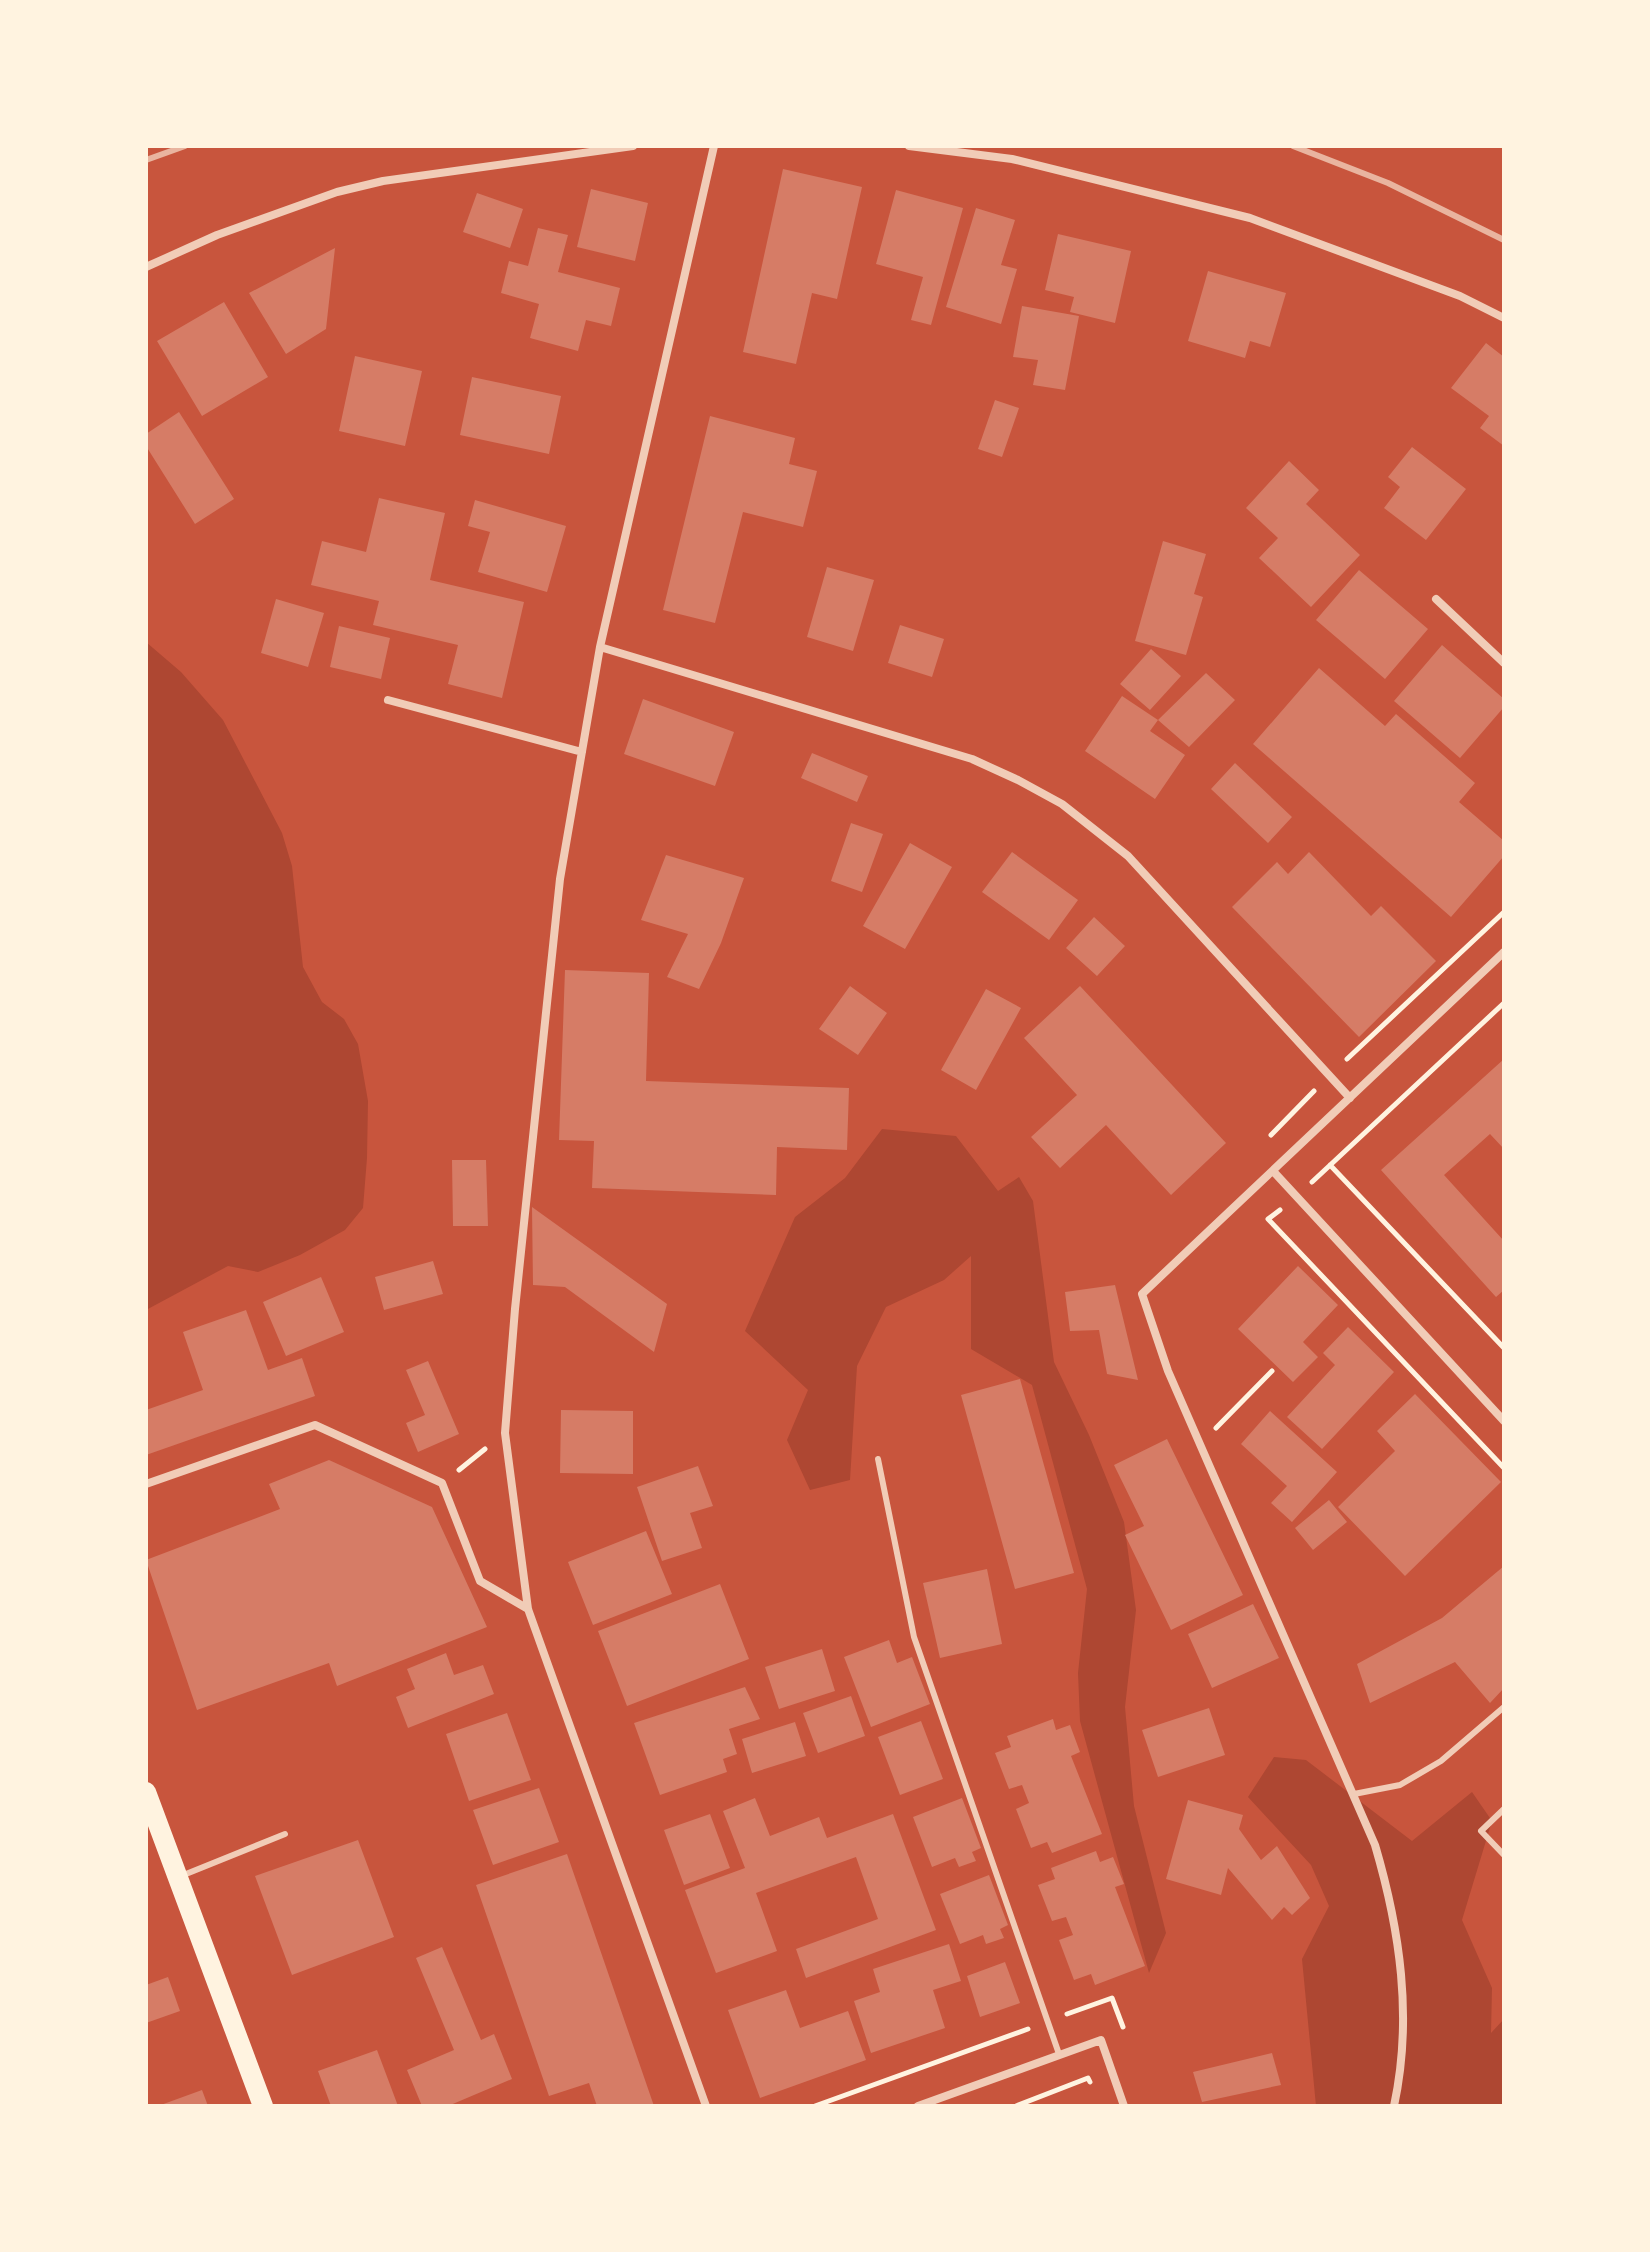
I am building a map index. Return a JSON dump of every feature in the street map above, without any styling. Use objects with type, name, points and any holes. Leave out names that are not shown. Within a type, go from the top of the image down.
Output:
[{"type":"main road","points":[[146,1792],[263,2106]]},
{"type":"street","points":[[146,267],[217,235],[360,186],[633,146]]},
{"type":"street","points":[[706,2106],[528,1609],[505,1433],[560,879],[600,647],[714,146]]},
{"type":"street","points":[[909,146],[1012,159],[1250,218],[1460,296],[1504,318]]},
{"type":"street","points":[[1436,599],[1504,663]]},
{"type":"street","points":[[600,647],[972,759],[1062,804],[1128,856],[1350,1098]]},
{"type":"street","points":[[388,700],[582,752]]},
{"type":"street","points":[[1394,2106],[1403,2013],[1400,1952],[1387,1884],[1375,1845],[1168,1371],[1142,1294],[1504,952]]},
{"type":"street","points":[[1273,1171],[1504,1421]]},
{"type":"street","points":[[146,1484],[315,1425],[442,1483],[480,1581],[528,1609]]},
{"type":"street","points":[[918,2106],[1101,2040],[1124,2106]]},
{"type":"lane","points":[[878,1459],[914,1637],[1059,2054]]},
{"type":"lane","points":[[1354,1794],[1400,1785],[1441,1761],[1504,1707]]},
{"type":"lane","points":[[1504,1809],[1481,1831],[1504,1855]]},
{"type":"lane","points":[[178,1878],[285,1834]]},
{"type":"path","points":[[1273,1171],[1254,1152],[1330,1075],[1504,912]]},
{"type":"path","points":[[1504,1003],[1297,1196],[1268,1219],[1504,1468]]},
{"type":"path","points":[[1330,1165],[1504,1348]]},
{"type":"path","points":[[1201,1444],[1272,1371]]},
{"type":"path","points":[[442,1483],[505,1433]]},
{"type":"path","points":[[815,2106],[1048,2021]]},
{"type":"path","points":[[1016,2106],[1088,2078]]},
{"type":"shaded area","points":[[146,642],[181,672],[223,720],[282,833],[292,866],[303,967],[322,1002],[344,1019],[358,1044],[368,1101],[363,1208],[345,1230],[300,1255],[258,1272],[228,1266],[146,1310]]},
{"type":"shaded area","points":[[882,1129],[956,1136],[998,1191],[1019,1177],[1033,1201],[1054,1362],[1089,1435],[1124,1522],[1136,1610],[1125,1707],[1134,1806],[1166,1933],[1149,1973],[1080,1721],[1078,1673],[1087,1589],[1032,1385],[971,1349],[971,1256],[944,1280],[886,1307],[857,1366],[850,1480],[810,1490],[787,1440],[808,1390],[745,1331],[795,1217],[845,1178]]},
{"type":"shaded area","points":[[1274,1757],[1306,1760],[1412,1841],[1472,1792],[1492,1821],[1462,1920],[1492,1988],[1491,2033],[1504,2019],[1504,2106],[1316,2106],[1302,1959],[1329,1906],[1311,1865],[1248,1797]]},
{"type":"building","points":[[783,169],[862,187],[837,299],[812,293],[796,364],[743,352]]},
{"type":"building","points":[[591,189],[648,203],[635,261],[577,247]]},
{"type":"building","points":[[896,190],[963,208],[931,325],[911,320],[923,277],[876,264]]},
{"type":"building","points":[[477,193],[523,209],[510,248],[463,232]]},
{"type":"building","points":[[976,208],[1015,220],[1001,265],[1017,269],[1001,324],[946,307]]},
{"type":"building","points":[[538,228],[568,235],[558,272],[620,288],[611,326],[586,320],[578,351],[530,338],[539,304],[501,293],[509,261],[528,266]]},
{"type":"building","points":[[1058,234],[1131,251],[1115,323],[1070,312],[1074,297],[1045,290]]},
{"type":"building","points":[[335,248],[326,329],[286,354],[249,293]]},
{"type":"building","points":[[1208,271],[1286,293],[1270,347],[1250,341],[1245,358],[1188,341]]},
{"type":"building","points":[[224,302],[268,377],[202,416],[157,341]]},
{"type":"building","points":[[1022,306],[1079,316],[1065,390],[1033,385],[1038,360],[1013,357]]},
{"type":"building","points":[[1486,343],[1504,357],[1504,446],[1480,428],[1489,416],[1451,388]]},
{"type":"building","points":[[355,356],[422,371],[405,446],[339,431]]},
{"type":"building","points":[[472,377],[561,396],[549,454],[460,435]]},
{"type":"building","points":[[995,400],[1019,408],[1002,457],[978,449]]},
{"type":"building","points":[[179,412],[234,499],[195,524],[146,446],[146,434]]},
{"type":"building","points":[[710,416],[795,438],[789,464],[817,471],[803,527],[743,512],[715,623],[663,610]]},
{"type":"building","points":[[1412,447],[1466,489],[1426,540],[1384,508],[1400,487],[1388,477]]},
{"type":"building","points":[[1289,461],[1319,490],[1306,504],[1360,555],[1311,607],[1259,558],[1278,538],[1246,508]]},
{"type":"building","points":[[379,498],[445,513],[430,580],[524,602],[502,698],[448,684],[458,645],[373,625],[379,601],[311,585],[322,541],[366,552]]},
{"type":"building","points":[[475,500],[566,526],[547,592],[478,572],[490,532],[468,526]]},
{"type":"building","points":[[1163,541],[1206,554],[1194,594],[1203,597],[1186,655],[1135,641]]},
{"type":"building","points":[[827,567],[874,580],[853,651],[807,637]]},
{"type":"building","points":[[1359,570],[1428,629],[1385,679],[1316,620]]},
{"type":"building","points":[[276,599],[324,613],[308,667],[261,653]]},
{"type":"building","points":[[900,625],[944,639],[932,677],[888,663]]},
{"type":"building","points":[[339,626],[390,638],[381,679],[330,667]]},
{"type":"building","points":[[1442,645],[1504,699],[1504,707],[1460,758],[1394,701]]},
{"type":"building","points":[[1151,649],[1181,676],[1150,710],[1120,684]]},
{"type":"building","points":[[1319,668],[1385,726],[1396,714],[1475,783],[1459,802],[1504,841],[1504,856],[1451,917],[1253,744]]},
{"type":"building","points":[[1206,673],[1235,700],[1189,747],[1158,720]]},
{"type":"building","points":[[1122,696],[1158,720],[1150,731],[1185,755],[1155,799],[1085,751]]},
{"type":"building","points":[[643,699],[734,732],[715,786],[624,754]]},
{"type":"building","points":[[812,753],[868,776],[857,802],[801,778]]},
{"type":"building","points":[[1235,763],[1292,817],[1268,843],[1211,789]]},
{"type":"building","points":[[851,823],[883,834],[862,892],[831,881]]},
{"type":"building","points":[[910,843],[952,867],[905,949],[863,926]]},
{"type":"building","points":[[1012,852],[1078,900],[1049,940],[982,892]]},
{"type":"building","points":[[1309,852],[1371,916],[1381,906],[1436,961],[1359,1037],[1232,907],[1277,862],[1288,874]]},
{"type":"building","points":[[666,855],[744,878],[721,943],[699,989],[667,977],[688,934],[641,920]]},
{"type":"building","points":[[1094,917],[1125,946],[1097,976],[1066,948]]},
{"type":"building","points":[[565,970],[649,973],[646,1081],[849,1088],[847,1150],[777,1147],[776,1195],[592,1188],[594,1141],[559,1140]]},
{"type":"building","points":[[850,986],[887,1013],[858,1055],[819,1029]]},
{"type":"building","points":[[1080,986],[1226,1143],[1171,1195],[1106,1125],[1060,1168],[1031,1137],[1077,1095],[1024,1038]]},
{"type":"building","points":[[986,989],[1021,1008],[976,1090],[941,1070]]},
{"type":"building","points":[[1504,1059],[1504,1149],[1490,1134],[1444,1175],[1504,1241],[1504,1290],[1496,1297],[1381,1170]]},
{"type":"building","points":[[452,1160],[486,1160],[488,1226],[453,1226]]},
{"type":"building","points":[[532,1207],[667,1304],[654,1352],[565,1287],[533,1285]]},
{"type":"building","points":[[433,1261],[443,1294],[384,1310],[375,1277]]},
{"type":"building","points":[[1298,1266],[1338,1305],[1303,1342],[1318,1357],[1293,1382],[1238,1329]]},
{"type":"building","points":[[321,1277],[344,1332],[286,1356],[263,1302]]},
{"type":"building","points":[[1115,1285],[1138,1380],[1107,1374],[1099,1330],[1070,1331],[1065,1292]]},
{"type":"building","points":[[246,1310],[268,1370],[302,1358],[315,1396],[146,1455],[146,1410],[203,1390],[183,1332]]},
{"type":"building","points":[[1348,1327],[1394,1372],[1322,1449],[1287,1417],[1335,1365],[1323,1353]]},
{"type":"building","points":[[428,1361],[459,1434],[418,1452],[406,1423],[425,1415],[406,1370]]},
{"type":"building","points":[[1020,1379],[1074,1573],[1015,1589],[961,1395]]},
{"type":"building","points":[[1415,1394],[1501,1482],[1405,1576],[1338,1507],[1395,1451],[1377,1431]]},
{"type":"building","points":[[561,1410],[633,1411],[633,1474],[560,1473]]},
{"type":"building","points":[[1270,1411],[1337,1472],[1292,1522],[1271,1503],[1287,1486],[1241,1444]]},
{"type":"building","points":[[1167,1439],[1243,1595],[1171,1630],[1125,1535],[1144,1526],[1114,1465]]},
{"type":"building","points":[[329,1460],[432,1507],[487,1627],[337,1686],[329,1663],[197,1710],[146,1560],[280,1509],[269,1484]]},
{"type":"building","points":[[698,1466],[713,1506],[690,1513],[702,1548],[662,1561],[637,1487]]},
{"type":"building","points":[[1329,1500],[1347,1522],[1313,1550],[1295,1528]]},
{"type":"building","points":[[646,1531],[672,1594],[593,1625],[568,1562]]},
{"type":"building","points":[[1504,1566],[1504,1688],[1490,1703],[1455,1662],[1370,1703],[1357,1664],[1442,1618]]},
{"type":"building","points":[[987,1569],[1002,1644],[940,1658],[923,1583]]},
{"type":"building","points":[[720,1584],[749,1659],[627,1706],[598,1631]]},
{"type":"building","points":[[1253,1604],[1279,1658],[1212,1688],[1188,1634]]},
{"type":"building","points":[[889,1640],[897,1663],[912,1657],[930,1704],[871,1727],[844,1657]]},
{"type":"building","points":[[822,1649],[835,1691],[779,1709],[765,1667]]},
{"type":"building","points":[[446,1653],[454,1675],[483,1665],[494,1694],[408,1728],[396,1697],[415,1689],[407,1669]]},
{"type":"building","points":[[745,1687],[760,1719],[729,1729],[737,1754],[723,1759],[727,1772],[660,1795],[634,1723]]},
{"type":"building","points":[[851,1696],[865,1736],[818,1753],[803,1713]]},
{"type":"building","points":[[1209,1708],[1225,1755],[1158,1777],[1142,1730]]},
{"type":"building","points":[[507,1713],[531,1780],[469,1801],[446,1734]]},
{"type":"building","points":[[1053,1719],[1056,1730],[1070,1725],[1080,1752],[1071,1756],[1102,1834],[1052,1853],[1047,1842],[1031,1848],[1016,1809],[1029,1803],[1022,1785],[1009,1789],[995,1753],[1011,1747],[1007,1736]]},
{"type":"building","points":[[921,1721],[943,1779],[900,1795],[878,1737]]},
{"type":"building","points":[[795,1722],[806,1756],[752,1773],[742,1739]]},
{"type":"building","points":[[539,1788],[559,1842],[493,1865],[473,1810]]},
{"type":"building","points":[[755,1798],[770,1836],[819,1817],[827,1838],[893,1814],[936,1930],[806,1978],[796,1949],[878,1919],[856,1857],[756,1893],[777,1951],[716,1973],[685,1890],[745,1868],[723,1811]]},
{"type":"building","points":[[962,1798],[981,1848],[972,1852],[976,1861],[959,1867],[955,1858],[932,1867],[913,1817]]},
{"type":"building","points":[[1188,1800],[1243,1815],[1239,1829],[1261,1860],[1277,1846],[1310,1898],[1292,1915],[1284,1907],[1272,1920],[1228,1868],[1221,1895],[1166,1879]]},
{"type":"building","points":[[710,1814],[730,1868],[684,1885],[664,1830]]},
{"type":"building","points":[[358,1840],[394,1937],[292,1975],[255,1876]]},
{"type":"building","points":[[1096,1851],[1100,1862],[1113,1857],[1124,1884],[1115,1887],[1145,1966],[1095,1985],[1091,1974],[1074,1980],[1059,1940],[1073,1935],[1066,1917],[1052,1921],[1038,1885],[1055,1879],[1051,1868]]},
{"type":"building","points":[[567,1854],[654,2106],[597,2106],[589,2083],[549,2096],[476,1885]]},
{"type":"building","points":[[989,1875],[1008,1925],[1000,1929],[1004,1938],[986,1944],[983,1935],[960,1944],[940,1894]]},
{"type":"building","points":[[949,1944],[961,1981],[933,1990],[945,2028],[871,2053],[854,2001],[880,1992],[873,1969]]},
{"type":"building","points":[[442,1947],[481,2040],[494,2034],[512,2079],[448,2106],[422,2106],[407,2070],[454,2050],[416,1958]]},
{"type":"building","points":[[1005,1962],[1020,2003],[980,2017],[967,1976]]},
{"type":"building","points":[[168,1977],[180,2011],[146,2023],[146,1985]]},
{"type":"building","points":[[786,1990],[800,2028],[848,2011],[866,2060],[760,2098],[728,2010]]},
{"type":"building","points":[[377,2050],[398,2106],[331,2106],[318,2071]]},
{"type":"building","points":[[1272,2053],[1281,2085],[1202,2102],[1193,2072]]},
{"type":"building","points":[[202,2090],[208,2106],[158,2106]]},
{"type":"railway","points":[[146,160],[185,146]]},
{"type":"railway","points":[[1293,146],[1388,183],[1504,240]]}]
